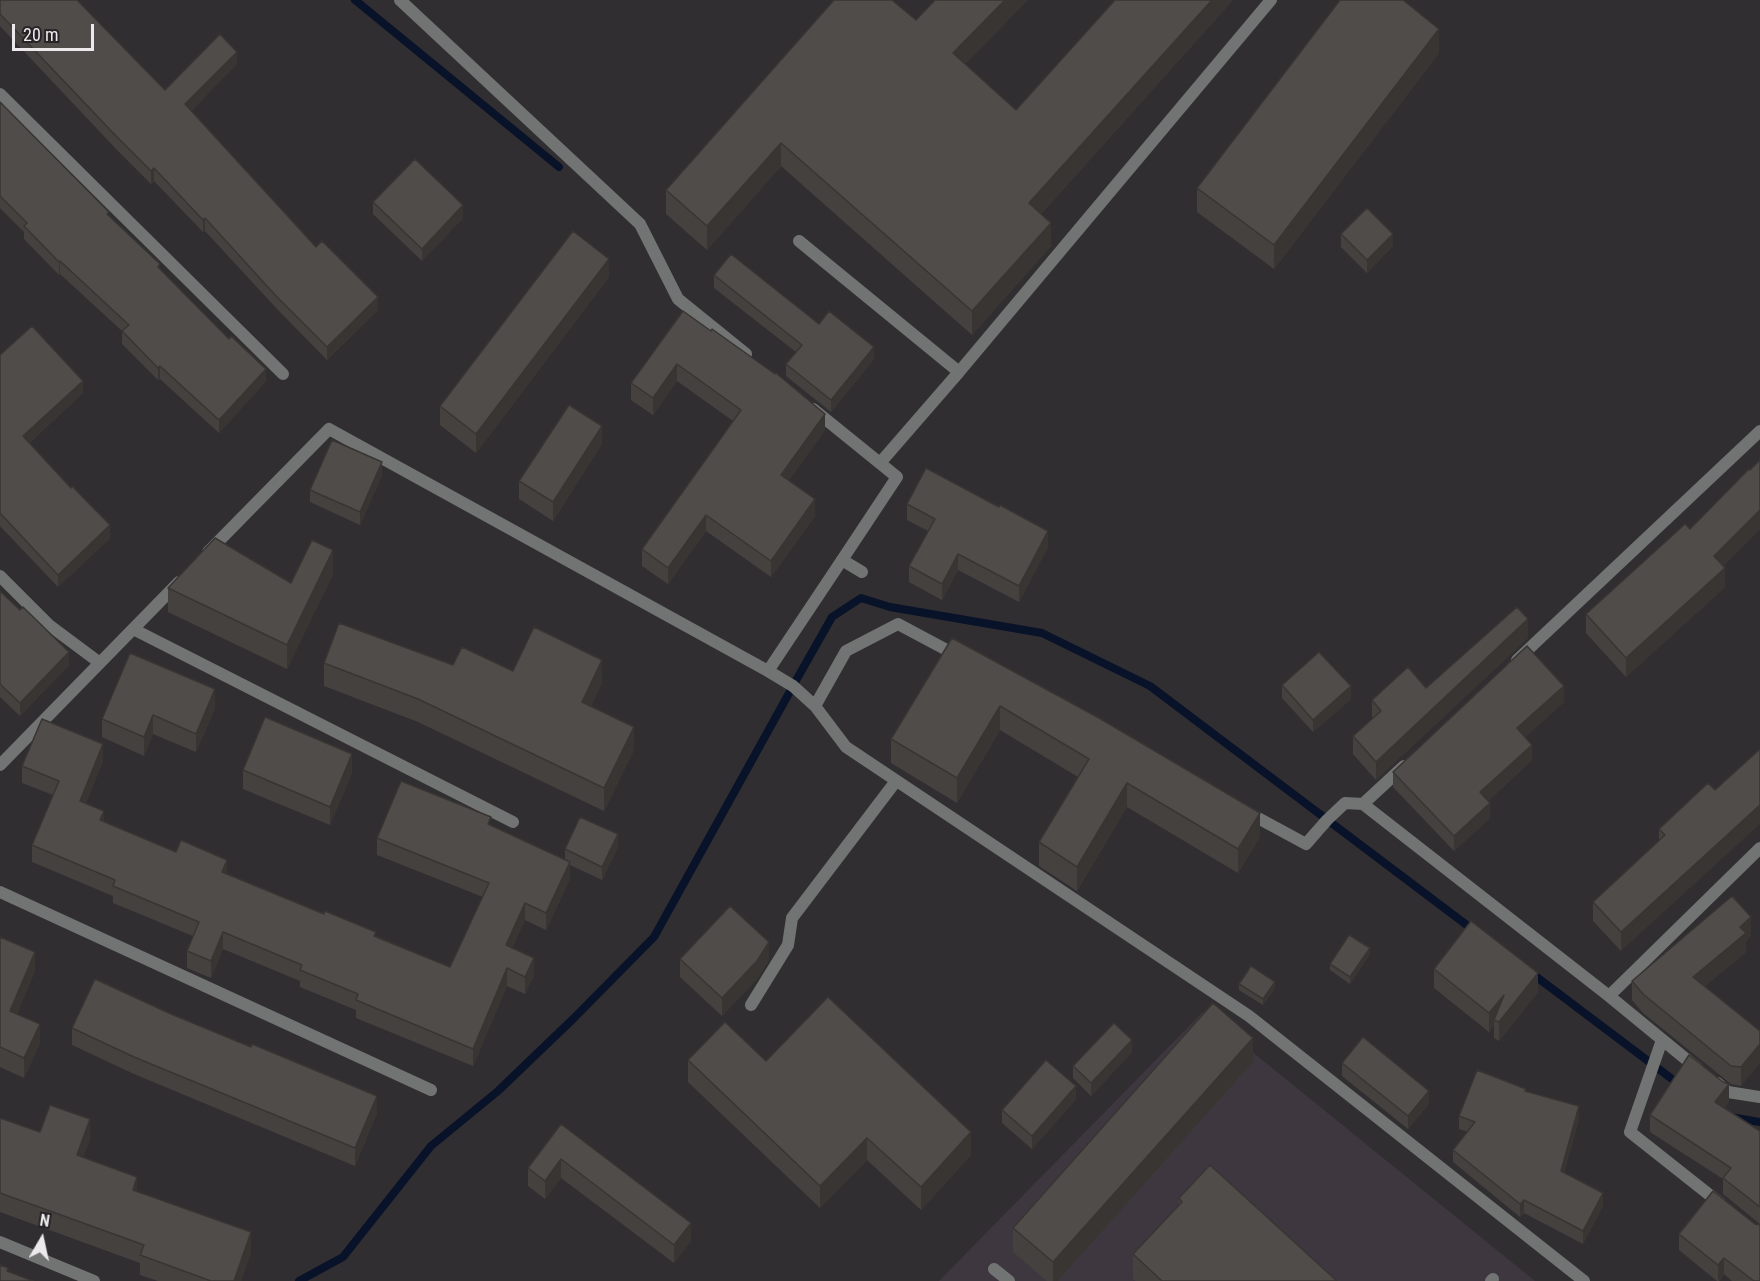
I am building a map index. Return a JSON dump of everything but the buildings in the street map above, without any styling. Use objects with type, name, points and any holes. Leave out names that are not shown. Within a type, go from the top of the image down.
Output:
[{"type":"street","points":[[400,0],[640,224],[678,299],[751,359]]},
{"type":"street","points":[[880,463],[1271,0]]},
{"type":"street","points":[[0,94],[283,374]]},
{"type":"street","points":[[799,241],[959,372]]},
{"type":"street","points":[[768,671],[897,477],[806,403]]},
{"type":"street","points":[[0,765],[329,429],[793,686],[815,706],[846,747],[1249,1016],[1584,1281]]},
{"type":"street","points":[[1510,667],[1760,431]]},
{"type":"street","points":[[842,560],[862,572]]},
{"type":"street","points":[[0,576],[50,625],[100,663]]},
{"type":"street","points":[[815,706],[846,651],[898,624],[971,663]]},
{"type":"street","points":[[133,629],[513,822]]},
{"type":"street","points":[[1363,804],[1415,756]]},
{"type":"street","points":[[751,1005],[788,945],[792,918],[896,781]]},
{"type":"street","points":[[1233,804],[1306,844],[1345,803],[1363,804],[1728,1092],[1760,1097]]},
{"type":"street","points":[[1609,996],[1760,848]]},
{"type":"street","points":[[0,892],[431,1090]]},
{"type":"street","points":[[1662,1040],[1630,1132],[1732,1212]]},
{"type":"street","points":[[0,1242],[94,1281]]},
{"type":"street","points":[[994,1269],[1009,1281]]},
{"type":"shaded area","points":[[1203,1012],[1535,1281],[939,1281]]},
{"type":"waterway","points":[[355,0],[559,167]]},
{"type":"waterway","points":[[299,1281],[343,1257],[431,1146],[498,1091],[654,937],[832,617],[861,598],[890,607],[1042,633],[1150,686],[1476,932]]},
{"type":"waterway","points":[[1530,972],[1680,1085]]},
{"type":"waterway","points":[[1731,1117],[1760,1122]]}]
